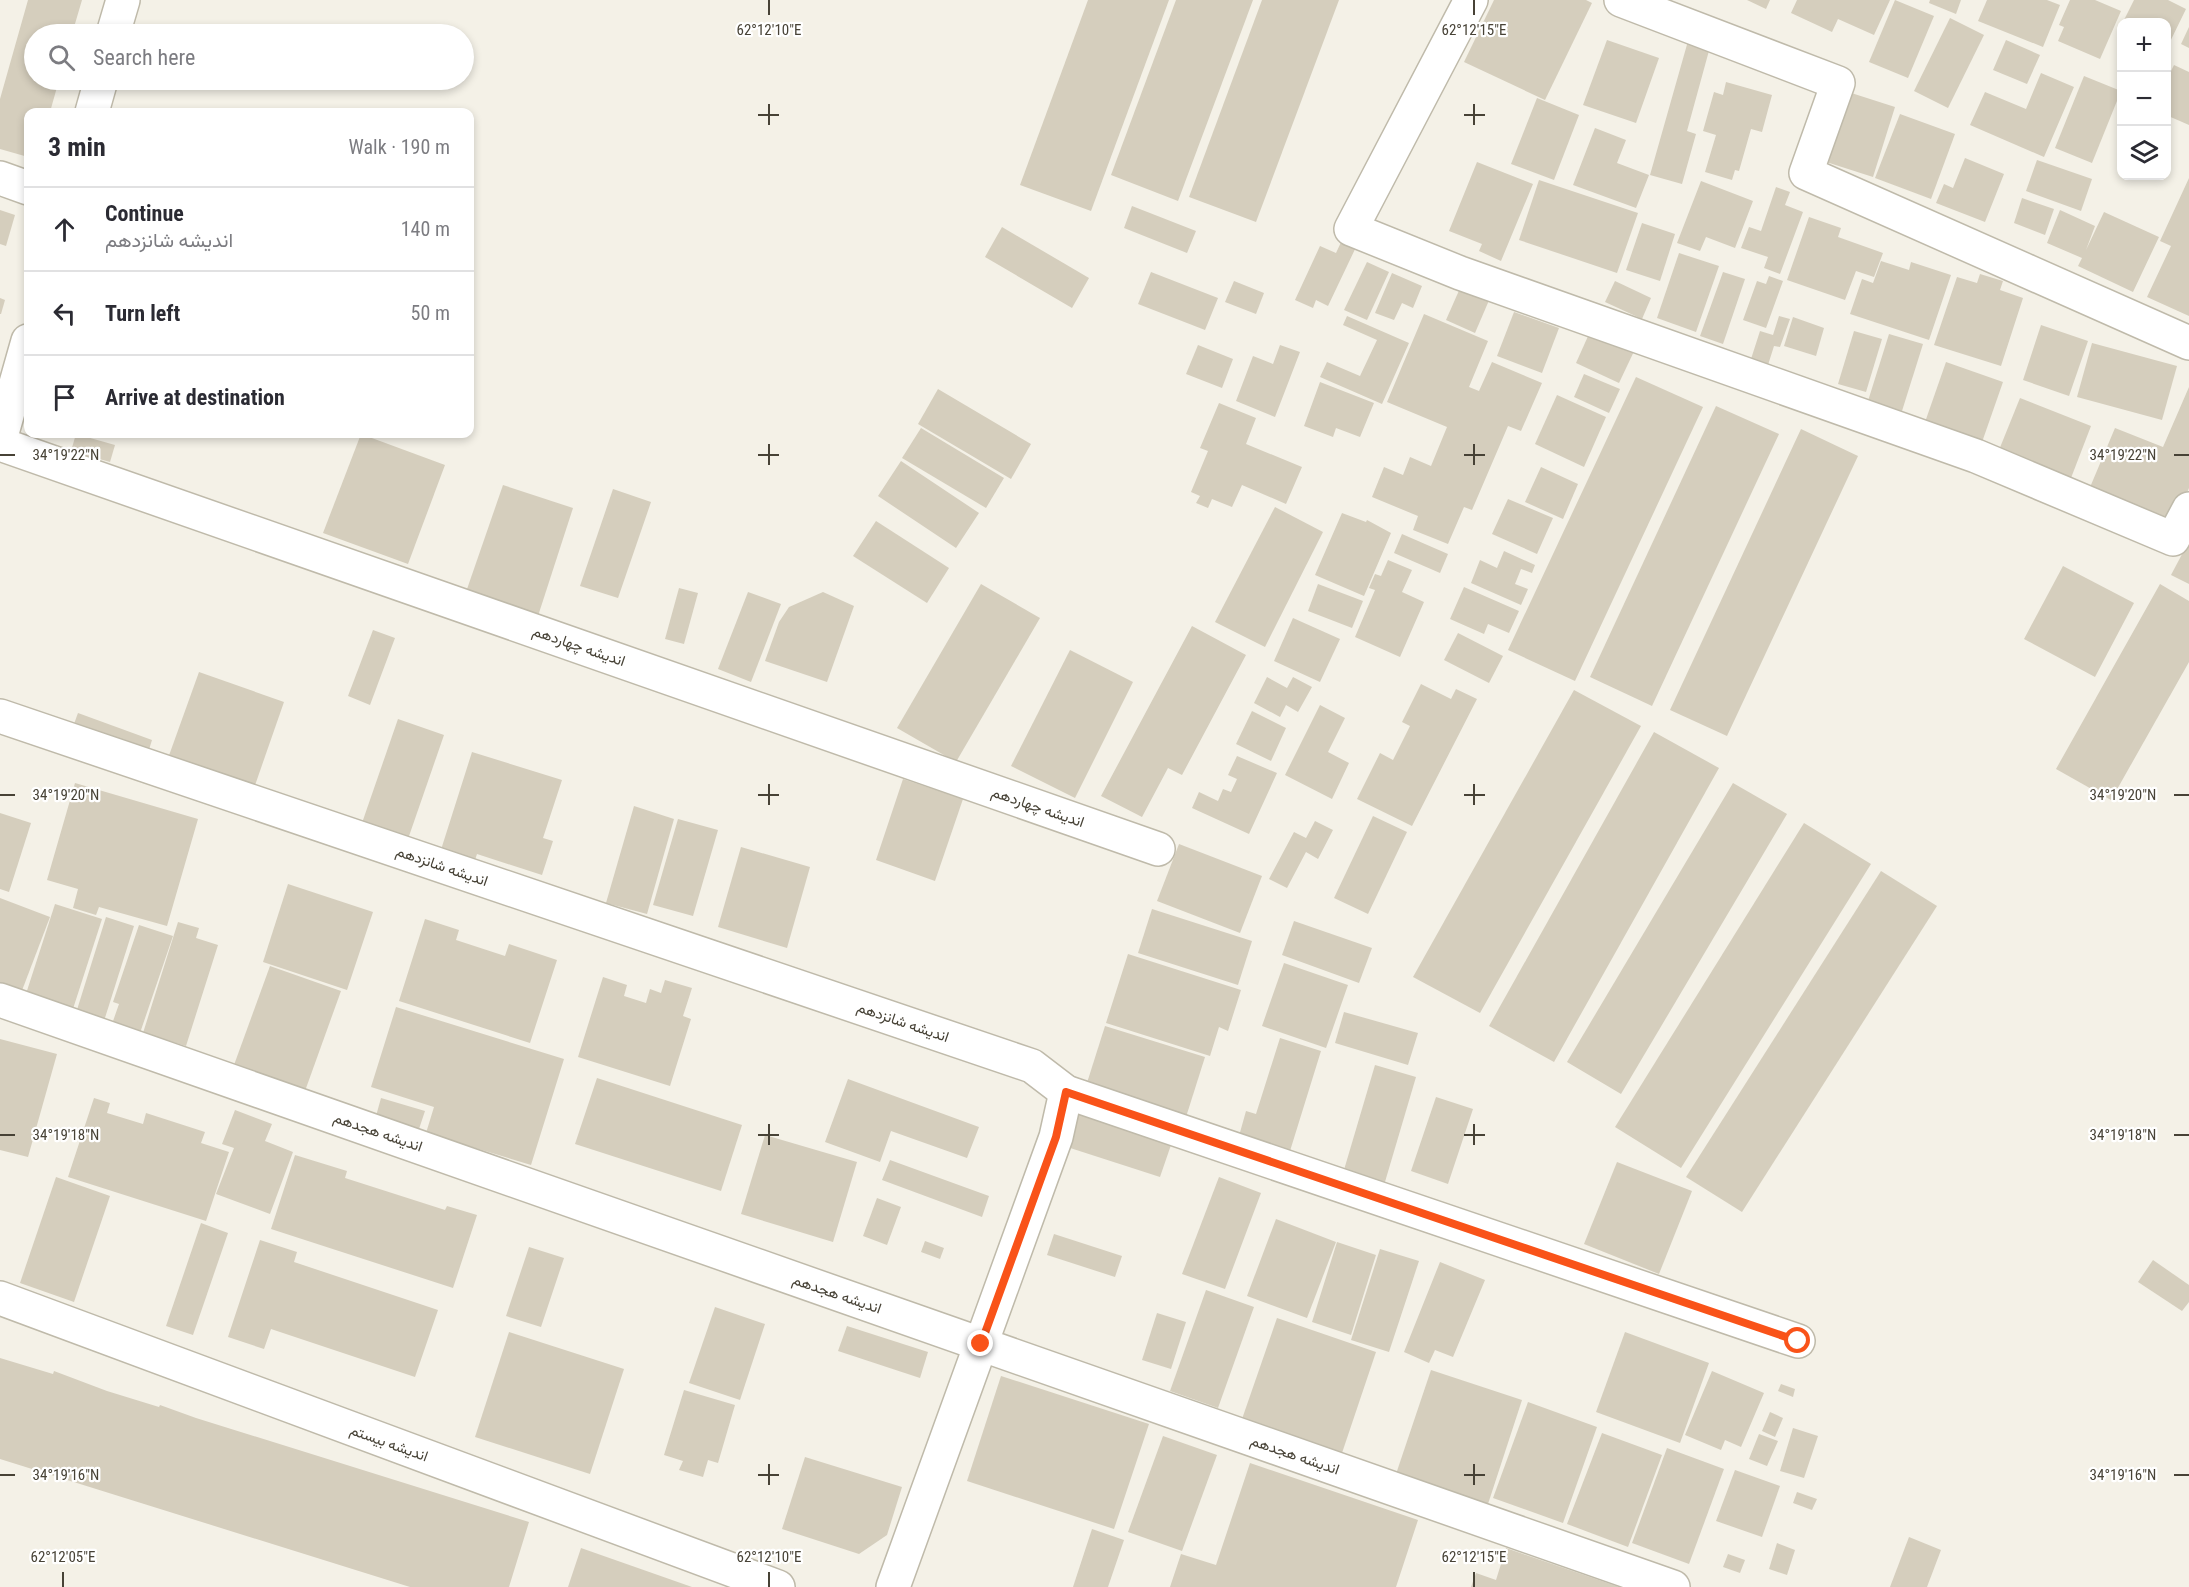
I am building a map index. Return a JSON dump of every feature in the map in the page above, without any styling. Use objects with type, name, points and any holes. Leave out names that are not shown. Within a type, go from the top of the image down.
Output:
[{"type":"street","points":[[116,24],[123,0]]},
{"type":"street","points":[[1471,0],[1351,229],[1460,273],[1976,456],[2172,539],[2189,509]]},
{"type":"street","points":[[1621,0],[1838,83],[1806,173],[2189,344]]},
{"type":"street","points":[[93,108],[98,90]]},
{"type":"street","points":[[0,178],[24,187]]},
{"type":"street","points":[[2,430],[24,355]]},
{"type":"street","name":"اندیشه چهاردهم","points":[[2,430],[24,438]]},
{"type":"street","name":"اندیشه چهاردهم","points":[[24,438],[1158,849]]},
{"type":"street","name":"اندیشه شانزدهم","points":[[0,716],[1032,1066],[1066,1092],[1798,1341]]},
{"type":"street","name":"اندیشه هجدهم","points":[[0,1000],[1673,1587]]},
{"type":"street","points":[[893,1587],[1056,1137],[1066,1092]]},
{"type":"street","name":"اندیشه بیستم","points":[[0,1298],[778,1587]]},
{"type":"building","points":[[28,0],[82,0],[75,24],[24,24],[24,90],[56,90],[51,108],[24,108],[24,156],[0,149],[0,99]]},
{"type":"building","points":[[1088,0],[1169,0],[1091,211],[1020,185]]},
{"type":"building","points":[[1176,0],[1253,0],[1178,201],[1111,175]]},
{"type":"building","points":[[1262,0],[1339,0],[1256,222],[1189,197]]},
{"type":"building","points":[[1494,0],[1586,0],[1592,3],[1545,100],[1464,62]]},
{"type":"building","points":[[1747,0],[1770,0],[1766,9]]},
{"type":"building","points":[[1797,0],[1890,0],[1874,35],[1838,19],[1832,32],[1791,13]]},
{"type":"building","points":[[1895,0],[1934,16],[1908,78],[1869,62]]},
{"type":"building","points":[[1930,0],[1961,0],[1956,14],[1929,3]]},
{"type":"building","points":[[1987,0],[2047,0],[2060,5],[2043,47],[1978,21]]},
{"type":"building","points":[[2070,0],[2095,0],[2121,11],[2100,59],[2058,41],[2064,27],[2059,25]]},
{"type":"building","points":[[2134,0],[2168,0],[2186,9],[2171,40],[2171,18],[2125,18]]},
{"type":"building","points":[[1950,18],[1984,35],[1948,108],[1914,91]]},
{"type":"building","points":[[2189,27],[2189,48],[2181,44]]},
{"type":"building","points":[[1607,40],[1659,58],[1636,123],[1583,105]]},
{"type":"building","points":[[2006,40],[2040,55],[2027,84],[1993,70]]},
{"type":"building","points":[[1688,41],[1710,47],[1687,131],[1696,134],[1682,184],[1650,175]]},
{"type":"building","points":[[2174,65],[2189,72],[2189,125],[2171,117],[2171,71]]},
{"type":"building","points":[[2041,73],[2074,87],[2044,157],[1970,125],[1985,92],[2026,109]]},
{"type":"building","points":[[2084,76],[2117,89],[2117,101],[2092,163],[2055,148]]},
{"type":"building","points":[[1726,82],[1772,95],[1762,132],[1751,129],[1739,171],[1735,170],[1732,180],[1705,172],[1716,135],[1703,131],[1714,92],[1723,95]]},
{"type":"building","points":[[1842,90],[1895,107],[1873,177],[1820,160]]},
{"type":"building","points":[[1537,98],[1579,115],[1554,180],[1511,164]]},
{"type":"building","points":[[1900,114],[1955,134],[1931,199],[1875,178]]},
{"type":"building","points":[[1595,128],[1626,140],[1617,163],[1649,175],[1636,208],[1573,185]]},
{"type":"building","points":[[1965,158],[2004,174],[1985,222],[1936,203],[1944,184],[1953,188]]},
{"type":"building","points":[[2037,160],[2092,179],[2081,211],[2026,191]]},
{"type":"building","points":[[1477,162],[1533,184],[1501,261],[1479,251],[1482,244],[1449,231]]},
{"type":"building","points":[[2189,178],[2189,316],[2147,297],[2171,246],[2160,241]]},
{"type":"building","points":[[1539,180],[1638,213],[1617,273],[1519,240]]},
{"type":"building","points":[[1701,181],[1753,201],[1735,248],[1706,237],[1700,251],[1677,243]]},
{"type":"building","points":[[1776,187],[1790,192],[1785,205],[1803,212],[1780,274],[1764,268],[1768,257],[1741,248],[1749,227],[1761,231]]},
{"type":"building","points":[[2022,198],[2054,209],[2045,235],[2014,223]]},
{"type":"building","points":[[1132,206],[1196,231],[1187,253],[1124,228]]},
{"type":"building","points":[[0,210],[15,215],[6,246],[0,244]]},
{"type":"building","points":[[2060,210],[2095,226],[2086,250],[2104,212],[2159,237],[2133,292],[2078,266],[2082,258],[2047,243]]},
{"type":"building","points":[[1809,217],[1841,228],[1838,237],[1883,253],[1874,277],[1856,271],[1845,300],[1787,280]]},
{"type":"building","points":[[1642,223],[1675,234],[1660,281],[1626,270]]},
{"type":"building","points":[[1002,227],[1089,278],[1072,308],[985,257]]},
{"type":"building","points":[[1343,238],[1357,245],[1328,306],[1316,300],[1313,308],[1295,300],[1320,246],[1336,253]]},
{"type":"building","points":[[1679,253],[1719,266],[1696,332],[1657,318]]},
{"type":"building","points":[[1881,261],[1909,270],[1911,262],[1951,275],[1929,340],[1850,314],[1862,279],[1873,283]]},
{"type":"building","points":[[1367,262],[1389,272],[1367,320],[1344,310]]},
{"type":"building","points":[[1151,272],[1218,298],[1205,330],[1138,304]]},
{"type":"building","points":[[1723,272],[1745,279],[1723,344],[1700,336]]},
{"type":"building","points":[[1392,273],[1422,286],[1413,308],[1402,303],[1394,320],[1375,313]]},
{"type":"building","points":[[1980,274],[2003,281],[2000,290],[2023,298],[2001,366],[1934,345],[1957,277],[1977,283]]},
{"type":"building","points":[[1769,276],[1783,281],[1766,328],[1743,320],[1757,281],[1766,284]]},
{"type":"building","points":[[1234,281],[1264,293],[1256,314],[1225,302]]},
{"type":"building","points":[[1615,281],[1651,298],[1642,319],[1605,302]]},
{"type":"building","points":[[1461,286],[1490,298],[1475,333],[1446,320]]},
{"type":"building","points":[[0,298],[5,300],[1,314],[0,314]]},
{"type":"building","points":[[1514,312],[1559,328],[1542,373],[1497,356]]},
{"type":"building","points":[[1424,314],[1488,341],[1469,387],[1479,391],[1492,362],[1542,383],[1521,431],[1508,426],[1472,510],[1464,507],[1448,544],[1413,530],[1418,516],[1372,497],[1384,467],[1403,475],[1410,457],[1431,466],[1447,427],[1387,402]]},
{"type":"building","points":[[1347,316],[1409,343],[1382,404],[1320,377],[1327,362],[1360,376],[1377,340],[1343,325]]},
{"type":"building","points":[[1779,316],[1790,319],[1780,347],[1774,346],[1768,365],[1751,359],[1760,331],[1773,335]]},
{"type":"building","points":[[1793,317],[1824,328],[1816,356],[1784,346]]},
{"type":"building","points":[[1593,325],[1637,345],[1619,383],[1576,363]]},
{"type":"building","points":[[2041,325],[2088,341],[2069,396],[2023,380]]},
{"type":"building","points":[[1854,331],[1882,339],[1866,392],[1838,384]]},
{"type":"building","points":[[1889,334],[1923,344],[1902,411],[1868,401]]},
{"type":"building","points":[[2092,343],[2177,366],[2162,420],[2077,397]]},
{"type":"building","points":[[1198,345],[1233,359],[1222,388],[1186,374]]},
{"type":"building","points":[[1280,345],[1300,352],[1275,417],[1236,401],[1253,356],[1273,364]]},
{"type":"building","points":[[1946,362],[2003,382],[1981,445],[1924,425]]},
{"type":"building","points":[[1584,374],[1620,389],[1609,413],[1574,397]]},
{"type":"building","points":[[1636,377],[1703,407],[1575,681],[1508,650]]},
{"type":"building","points":[[1320,382],[1374,403],[1360,437],[1336,428],[1333,437],[1304,426]]},
{"type":"building","points":[[2189,387],[2189,488],[2172,528],[2088,492],[2115,428],[2163,447]]},
{"type":"building","points":[[938,389],[1031,444],[1011,479],[918,424]]},
{"type":"building","points":[[1557,395],[1606,417],[1584,467],[1535,444]]},
{"type":"building","points":[[2020,398],[2091,426],[2071,478],[1999,450]]},
{"type":"building","points":[[1219,403],[1256,418],[1246,444],[1302,467],[1286,504],[1242,485],[1232,507],[1212,499],[1208,508],[1196,503],[1200,496],[1191,492],[1208,451],[1200,448]]},
{"type":"building","points":[[1716,406],[1779,434],[1652,706],[1590,677]]},
{"type":"building","points":[[921,428],[1004,478],[986,508],[902,458]]},
{"type":"building","points":[[1801,429],[1858,456],[1727,736],[1670,710]]},
{"type":"building","points":[[75,438],[90,438],[115,445],[110,462],[71,451]]},
{"type":"building","points":[[359,438],[372,438],[445,465],[408,564],[323,533]]},
{"type":"building","points":[[901,461],[979,513],[956,548],[878,496]]},
{"type":"building","points":[[1541,467],[1578,484],[1563,519],[1525,502]]},
{"type":"building","points":[[503,485],[573,508],[538,616],[466,592]]},
{"type":"building","points":[[613,489],[651,502],[618,598],[580,586]]},
{"type":"building","points":[[1508,499],[1553,518],[1537,554],[1492,534]]},
{"type":"building","points":[[1275,507],[1323,532],[1265,647],[1215,622]]},
{"type":"building","points":[[1342,513],[1366,522],[1367,520],[1391,533],[1364,596],[1315,575]]},
{"type":"building","points":[[876,521],[949,568],[927,603],[853,556]]},
{"type":"building","points":[[1402,534],[1448,554],[1440,573],[1394,553]]},
{"type":"building","points":[[2189,541],[2189,584],[2171,575]]},
{"type":"building","points":[[1504,551],[1535,565],[1532,573],[1521,569],[1515,584],[1528,589],[1521,605],[1471,583],[1480,560],[1497,568]]},
{"type":"building","points":[[1388,560],[1412,570],[1402,592],[1424,602],[1400,657],[1355,637],[1375,590],[1369,588],[1375,574],[1381,576]]},
{"type":"building","points":[[2063,566],[2134,603],[2095,677],[2024,639]]},
{"type":"building","points":[[981,584],[1040,618],[956,762],[897,728]]},
{"type":"building","points":[[1318,584],[1363,601],[1352,628],[1308,611]]},
{"type":"building","points":[[2160,584],[2189,601],[2189,662],[2111,800],[2056,769]]},
{"type":"building","points":[[1464,587],[1519,611],[1509,633],[1488,624],[1484,634],[1450,619]]},
{"type":"building","points":[[679,588],[698,593],[684,644],[665,639]]},
{"type":"building","points":[[748,592],[781,604],[751,682],[718,669]]},
{"type":"building","points":[[823,592],[854,606],[827,682],[765,661],[779,622],[789,607]]},
{"type":"building","points":[[1293,618],[1340,639],[1320,682],[1274,661]]},
{"type":"building","points":[[1192,626],[1246,655],[1182,775],[1168,768],[1142,817],[1101,796]]},
{"type":"building","points":[[373,630],[395,638],[370,705],[348,696]]},
{"type":"building","points":[[1458,633],[1503,656],[1489,683],[1444,660]]},
{"type":"building","points":[[1070,650],[1133,682],[1075,798],[1011,766]]},
{"type":"building","points":[[199,672],[284,702],[253,791],[167,761]]},
{"type":"building","points":[[1267,677],[1287,688],[1293,677],[1312,687],[1298,712],[1286,705],[1280,717],[1254,703]]},
{"type":"building","points":[[1421,684],[1451,699],[1456,689],[1477,699],[1412,826],[1357,799],[1380,753],[1393,760],[1410,726],[1402,722]]},
{"type":"building","points":[[1574,690],[1641,726],[1480,1013],[1413,977]]},
{"type":"building","points":[[1320,705],[1345,718],[1328,752],[1349,763],[1332,799],[1285,775]]},
{"type":"building","points":[[1252,711],[1286,728],[1271,761],[1236,744]]},
{"type":"building","points":[[78,713],[152,740],[146,759],[71,732]]},
{"type":"building","points":[[398,719],[444,735],[408,839],[362,823]]},
{"type":"building","points":[[1654,732],[1719,768],[1554,1062],[1489,1026]]},
{"type":"building","points":[[472,752],[562,780],[543,838],[553,841],[542,875],[477,854],[473,866],[439,856]]},
{"type":"building","points":[[1237,756],[1277,773],[1249,834],[1192,808],[1199,792],[1218,801],[1223,789],[1231,792],[1237,779],[1228,775]]},
{"type":"building","points":[[903,779],[963,799],[935,881],[876,860]]},
{"type":"building","points":[[75,783],[198,819],[167,926],[99,907],[96,915],[73,908],[78,889],[47,880]]},
{"type":"building","points":[[1733,783],[1787,814],[1621,1094],[1567,1062]]},
{"type":"building","points":[[634,806],[674,819],[647,914],[606,903]]},
{"type":"building","points":[[0,813],[31,823],[9,892],[0,889]]},
{"type":"building","points":[[1373,816],[1407,832],[1368,914],[1334,898]]},
{"type":"building","points":[[678,819],[718,830],[693,916],[653,905]]},
{"type":"building","points":[[1315,821],[1333,830],[1318,859],[1306,852],[1287,888],[1269,879],[1294,832],[1306,838]]},
{"type":"building","points":[[1804,823],[1871,864],[1681,1168],[1615,1127]]},
{"type":"building","points":[[1179,844],[1262,876],[1240,933],[1157,901]]},
{"type":"building","points":[[741,847],[810,867],[787,948],[718,927]]},
{"type":"building","points":[[1881,871],[1937,906],[1742,1212],[1686,1177]]},
{"type":"building","points":[[288,884],[373,912],[347,990],[263,962]]},
{"type":"building","points":[[0,898],[50,917],[18,1001],[0,995]]},
{"type":"building","points":[[55,904],[102,919],[71,1015],[24,1000]]},
{"type":"building","points":[[1152,909],[1252,941],[1238,985],[1138,953]]},
{"type":"building","points":[[106,917],[134,926],[104,1021],[76,1013]]},
{"type":"building","points":[[425,919],[459,930],[456,940],[505,956],[509,944],[557,960],[530,1043],[399,1001]]},
{"type":"building","points":[[1294,921],[1372,948],[1359,983],[1282,955]]},
{"type":"building","points":[[178,922],[199,928],[196,938],[218,945],[186,1046],[143,1033]]},
{"type":"building","points":[[139,925],[173,936],[140,1033],[112,1024],[119,1004],[113,1002]]},
{"type":"building","points":[[1128,954],[1241,990],[1228,1031],[1219,1027],[1210,1056],[1106,1023]]},
{"type":"building","points":[[1284,963],[1348,985],[1326,1048],[1262,1026]]},
{"type":"building","points":[[270,966],[341,991],[305,1091],[234,1065]]},
{"type":"building","points":[[603,977],[627,985],[624,996],[646,1003],[650,989],[661,993],[665,980],[692,988],[683,1016],[691,1019],[670,1086],[578,1057]]},
{"type":"building","points":[[396,1007],[564,1059],[531,1165],[426,1133],[434,1107],[371,1087]]},
{"type":"building","points":[[1344,1012],[1418,1033],[1408,1065],[1335,1043]]},
{"type":"building","points":[[1105,1026],[1205,1057],[1186,1117],[1086,1086]]},
{"type":"building","points":[[1280,1038],[1321,1051],[1290,1151],[1239,1136],[1246,1111],[1256,1114]]},
{"type":"building","points":[[0,1039],[57,1054],[28,1157],[0,1150]]},
{"type":"building","points":[[1375,1065],[1416,1077],[1382,1192],[1341,1180]]},
{"type":"building","points":[[597,1078],[742,1125],[721,1191],[575,1144]]},
{"type":"building","points":[[848,1079],[979,1127],[967,1158],[891,1131],[880,1162],[825,1142]]},
{"type":"building","points":[[1436,1097],[1473,1109],[1448,1184],[1411,1171]]},
{"type":"building","points":[[94,1098],[110,1103],[107,1113],[143,1124],[146,1113],[205,1132],[201,1143],[229,1152],[206,1221],[68,1177]]},
{"type":"building","points":[[381,1098],[425,1111],[419,1129],[376,1116]]},
{"type":"building","points":[[235,1110],[272,1124],[265,1141],[293,1152],[270,1214],[216,1194],[234,1148],[222,1144]]},
{"type":"building","points":[[1076,1110],[1172,1142],[1160,1177],[1064,1146]]},
{"type":"building","points":[[765,1135],[857,1162],[833,1242],[741,1214]]},
{"type":"building","points":[[295,1155],[347,1171],[345,1178],[445,1210],[447,1206],[477,1215],[453,1288],[271,1229]]},
{"type":"building","points":[[890,1160],[989,1196],[982,1217],[882,1180]]},
{"type":"building","points":[[1617,1162],[1692,1191],[1659,1274],[1584,1244]]},
{"type":"building","points":[[56,1177],[110,1196],[74,1302],[20,1283]]},
{"type":"building","points":[[1219,1177],[1261,1193],[1225,1289],[1182,1274]]},
{"type":"building","points":[[877,1198],[901,1207],[887,1245],[863,1236]]},
{"type":"building","points":[[1276,1219],[1336,1242],[1307,1318],[1247,1296]]},
{"type":"building","points":[[201,1223],[228,1233],[193,1335],[166,1326]]},
{"type":"building","points":[[1054,1234],[1122,1256],[1115,1277],[1047,1255]]},
{"type":"building","points":[[260,1240],[297,1252],[294,1262],[438,1310],[415,1377],[271,1329],[264,1349],[228,1337]]},
{"type":"building","points":[[925,1241],[944,1248],[940,1259],[921,1252]]},
{"type":"building","points":[[1337,1242],[1376,1255],[1351,1335],[1312,1322]]},
{"type":"building","points":[[529,1247],[564,1258],[541,1327],[506,1316]]},
{"type":"building","points":[[1380,1249],[1419,1261],[1389,1352],[1351,1340]]},
{"type":"building","points":[[2153,1260],[2189,1285],[2189,1302],[2182,1311],[2138,1282]]},
{"type":"building","points":[[1440,1262],[1485,1280],[1453,1357],[1435,1350],[1429,1363],[1404,1352]]},
{"type":"building","points":[[1206,1290],[1254,1307],[1218,1408],[1170,1391]]},
{"type":"building","points":[[715,1307],[765,1324],[740,1400],[689,1383]]},
{"type":"building","points":[[1157,1313],[1186,1322],[1171,1369],[1142,1360]]},
{"type":"building","points":[[1277,1318],[1376,1352],[1342,1453],[1242,1419]]},
{"type":"building","points":[[847,1326],[928,1352],[920,1378],[838,1351]]},
{"type":"building","points":[[509,1332],[624,1369],[590,1474],[475,1437]]},
{"type":"building","points":[[1625,1332],[1709,1363],[1680,1443],[1596,1412]]},
{"type":"building","points":[[0,1358],[53,1374],[54,1371],[107,1391],[159,1407],[160,1405],[529,1522],[509,1587],[410,1587],[0,1459]]},
{"type":"building","points":[[1431,1370],[1522,1400],[1488,1504],[1396,1474]]},
{"type":"building","points":[[1712,1371],[1764,1393],[1741,1447],[1725,1440],[1721,1450],[1685,1435]]},
{"type":"building","points":[[1001,1376],[1149,1424],[1114,1529],[967,1481]]},
{"type":"building","points":[[1781,1384],[1795,1389],[1793,1397],[1778,1391]]},
{"type":"building","points":[[684,1390],[735,1405],[718,1463],[708,1460],[703,1477],[679,1470],[683,1461],[664,1455]]},
{"type":"building","points":[[1528,1402],[1597,1427],[1563,1523],[1493,1498]]},
{"type":"building","points":[[1770,1412],[1783,1418],[1775,1437],[1762,1431]]},
{"type":"building","points":[[1793,1428],[1818,1436],[1804,1478],[1780,1471]]},
{"type":"building","points":[[1602,1433],[1662,1455],[1628,1547],[1567,1524]]},
{"type":"building","points":[[1759,1434],[1778,1441],[1767,1466],[1749,1459]]},
{"type":"building","points":[[1163,1436],[1217,1455],[1182,1551],[1128,1532]]},
{"type":"building","points":[[1667,1448],[1724,1469],[1689,1564],[1632,1543]]},
{"type":"building","points":[[805,1457],[902,1487],[887,1535],[859,1554],[782,1529]]},
{"type":"building","points":[[1250,1463],[1418,1520],[1396,1587],[1170,1587],[1181,1554],[1216,1565]]},
{"type":"building","points":[[1735,1470],[1780,1486],[1762,1537],[1716,1521]]},
{"type":"building","points":[[1797,1492],[1817,1499],[1812,1510],[1793,1503]]},
{"type":"building","points":[[1092,1529],[1124,1540],[1108,1587],[1073,1587]]},
{"type":"building","points":[[1909,1537],[1941,1550],[1927,1587],[1890,1587]]},
{"type":"building","points":[[1777,1543],[1795,1550],[1787,1575],[1769,1569]]},
{"type":"building","points":[[581,1548],[692,1587],[568,1587]]},
{"type":"building","points":[[1506,1548],[1619,1587],[1471,1587],[1476,1573],[1496,1580]]},
{"type":"building","points":[[1728,1554],[1745,1560],[1740,1573],[1723,1567]]},
{"type":"route","points":[[981,1344],[1056,1137],[1066,1092],[1798,1341]]}]
